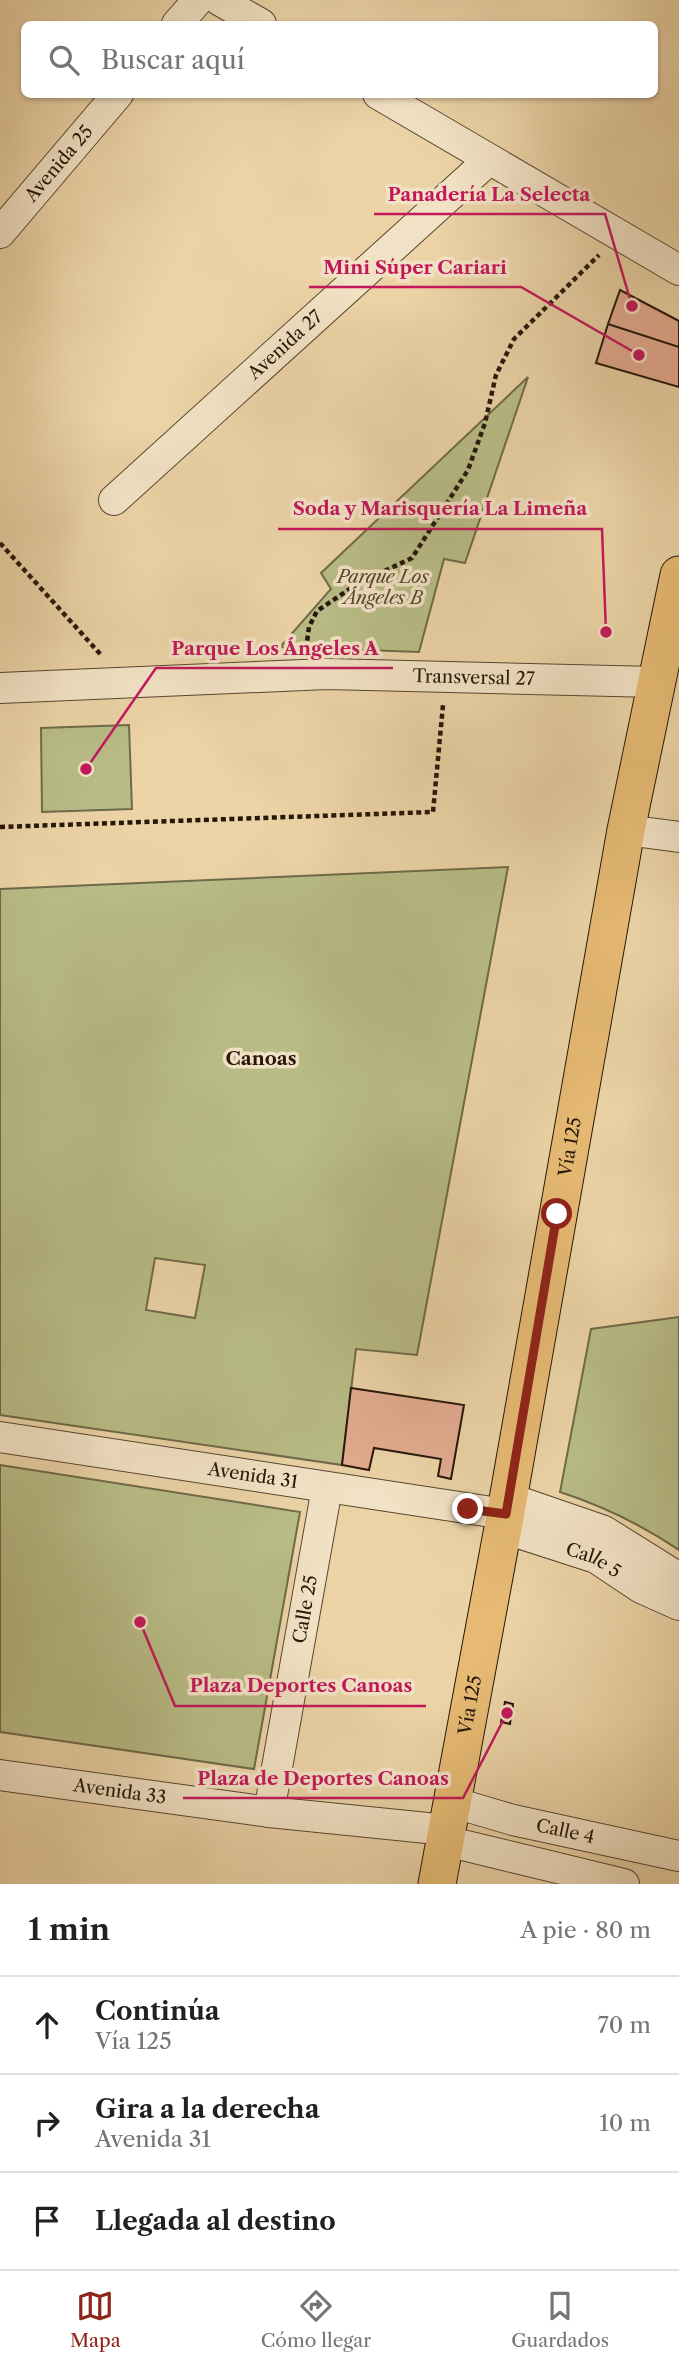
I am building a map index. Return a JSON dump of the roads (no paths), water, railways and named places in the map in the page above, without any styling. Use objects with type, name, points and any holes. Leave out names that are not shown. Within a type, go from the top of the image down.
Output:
[{"type":"main road","name":"Vía 125","points":[[436,1884],[506,1513],[626,830],[679,575]]},
{"type":"street","points":[[180,21],[198,0]]},
{"type":"street","points":[[219,0],[256,21]]},
{"type":"street","name":"Avenida 25","points":[[0,233],[115,98]]},
{"type":"street","points":[[385,98],[679,270]]},
{"type":"street","name":"Avenida 27","points":[[114,500],[489,160]]},
{"type":"street","name":"Transversal 27","points":[[0,688],[303,675],[656,682]]},
{"type":"street","points":[[626,830],[679,837]]},
{"type":"street","name":"Avenida 31","points":[[0,1437],[506,1513]]},
{"type":"street","name":"Calle 25","points":[[269,1812],[327,1488]]},
{"type":"street","name":"Calle 5","points":[[506,1513],[604,1531],[679,1578]]},
{"type":"street","name":"Calle 5","points":[[506,1513],[596,1558],[641,1588],[679,1605]]},
{"type":"street","name":"Avenida 33","points":[[0,1775],[269,1812],[448,1824]]},
{"type":"street","name":"Calle 4","points":[[448,1824],[513,1820],[679,1856]]},
{"type":"street","points":[[448,1824],[624,1884]]},
{"type":"place","name":"Panadería La Selecta","points":[[632,306]]},
{"type":"place","name":"Mini Súper Cariari","points":[[639,355]]},
{"type":"place","name":"Soda y Marisquería La Limeña","points":[[606,632]]},
{"type":"place","name":"Parque Los Ángeles A","points":[[86,769]]},
{"type":"place","name":"Plaza Deportes Canoas","points":[[140,1622]]},
{"type":"place","name":"Plaza de Deportes Canoas","points":[[507,1713]]},
{"type":"district","name":"Canoas","points":[[261,1058]]},
{"type":"park label","name":"Parque Los Ángeles B","points":[[383,587]]}]
